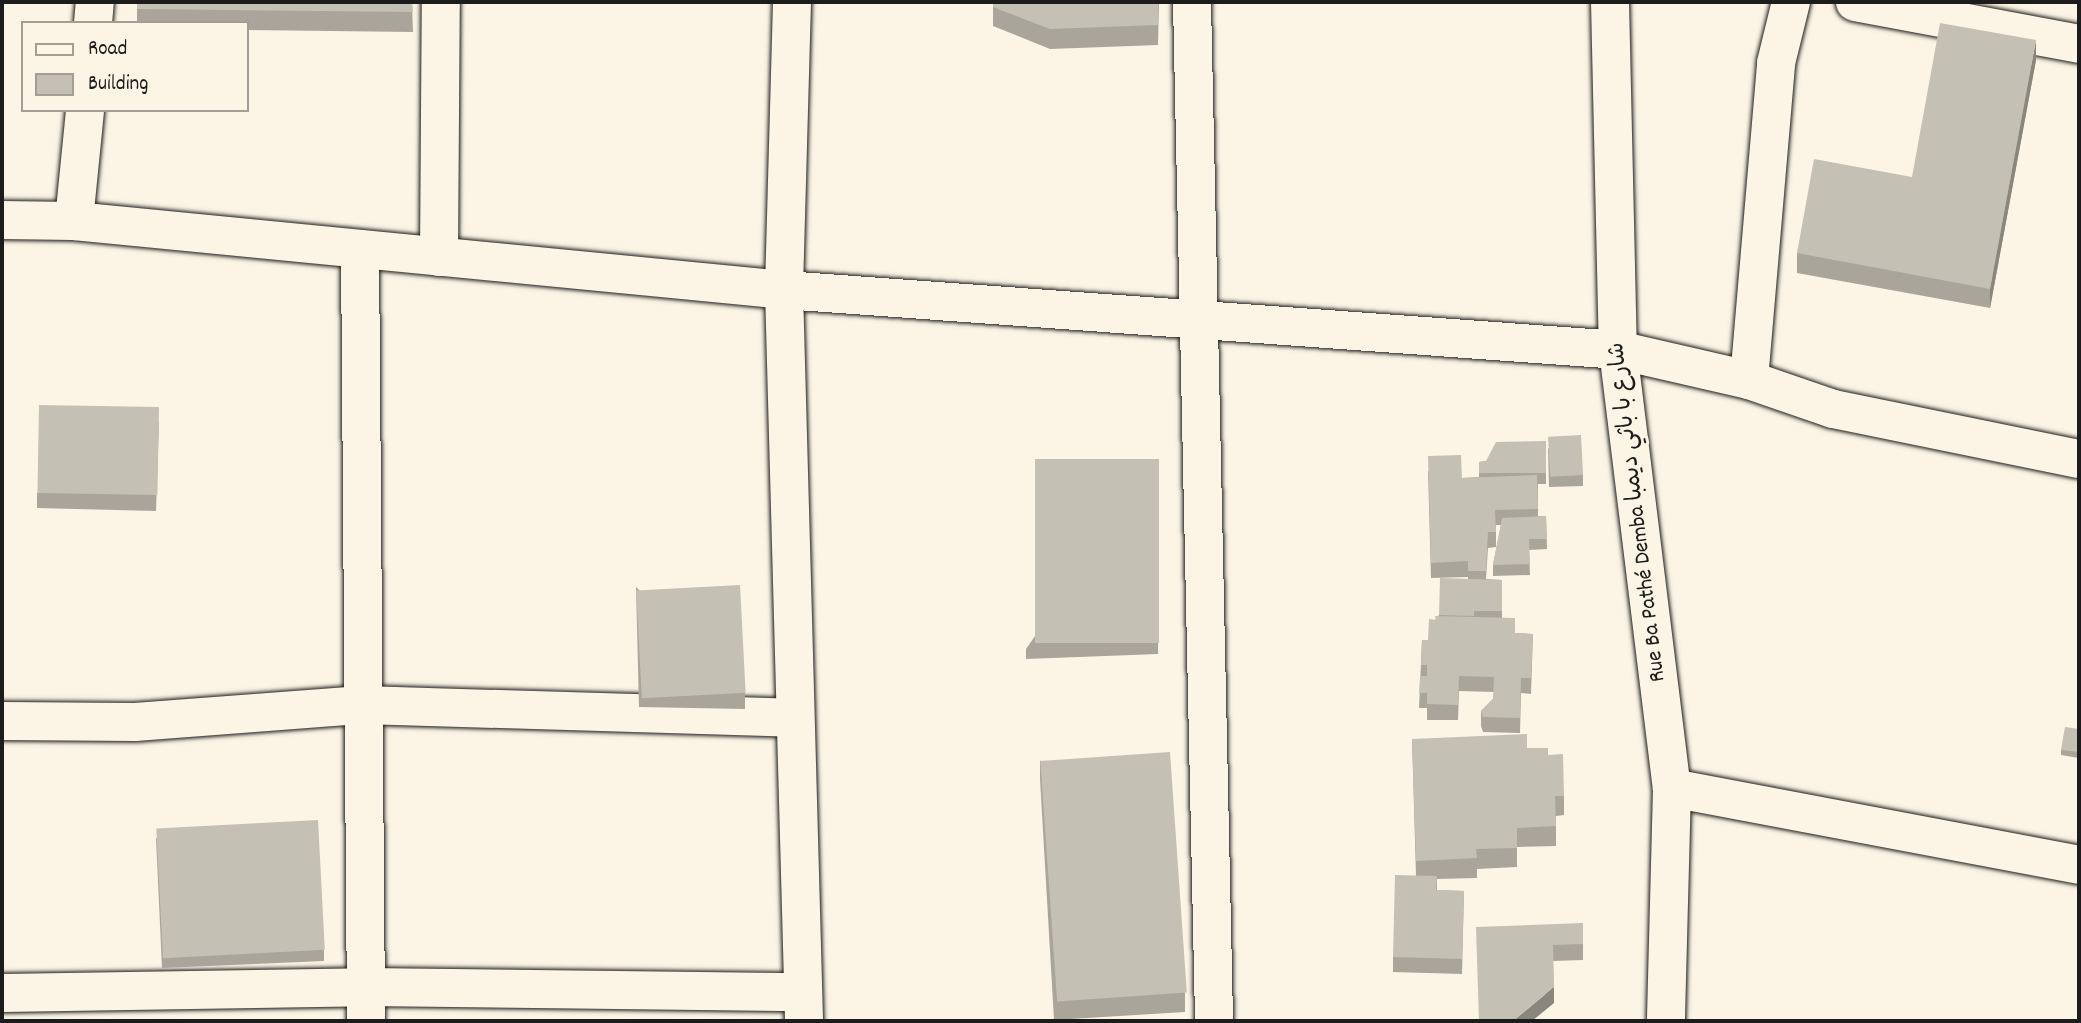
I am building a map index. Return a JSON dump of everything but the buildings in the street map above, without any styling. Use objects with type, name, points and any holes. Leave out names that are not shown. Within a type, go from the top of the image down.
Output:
[{"type":"street","points":[[93,21],[95,2]]},
{"type":"street","points":[[439,257],[442,2]]},
{"type":"street","points":[[2,993],[366,1004],[804,1006],[793,718],[784,290],[792,2]]},
{"type":"street","points":[[1192,2],[1214,1021]]},
{"type":"street","name":"Rue Ba Pathé Demba شارع با باثي ديمبا","points":[[1610,2],[1618,350],[1672,788],[1667,1021]]},
{"type":"street","points":[[1749,380],[1776,63],[1791,2]]},
{"type":"street","points":[[1855,2],[2079,44]]},
{"type":"street","points":[[74,221],[85,112]]},
{"type":"street","points":[[2,220],[74,221],[784,290],[1199,323],[1618,350],[1749,380],[1833,409],[2079,459]]},
{"type":"street","points":[[360,249],[366,1004]]},
{"type":"street","points":[[2,721],[148,721],[362,705],[793,718]]},
{"type":"street","points":[[1672,788],[2079,865]]}]
